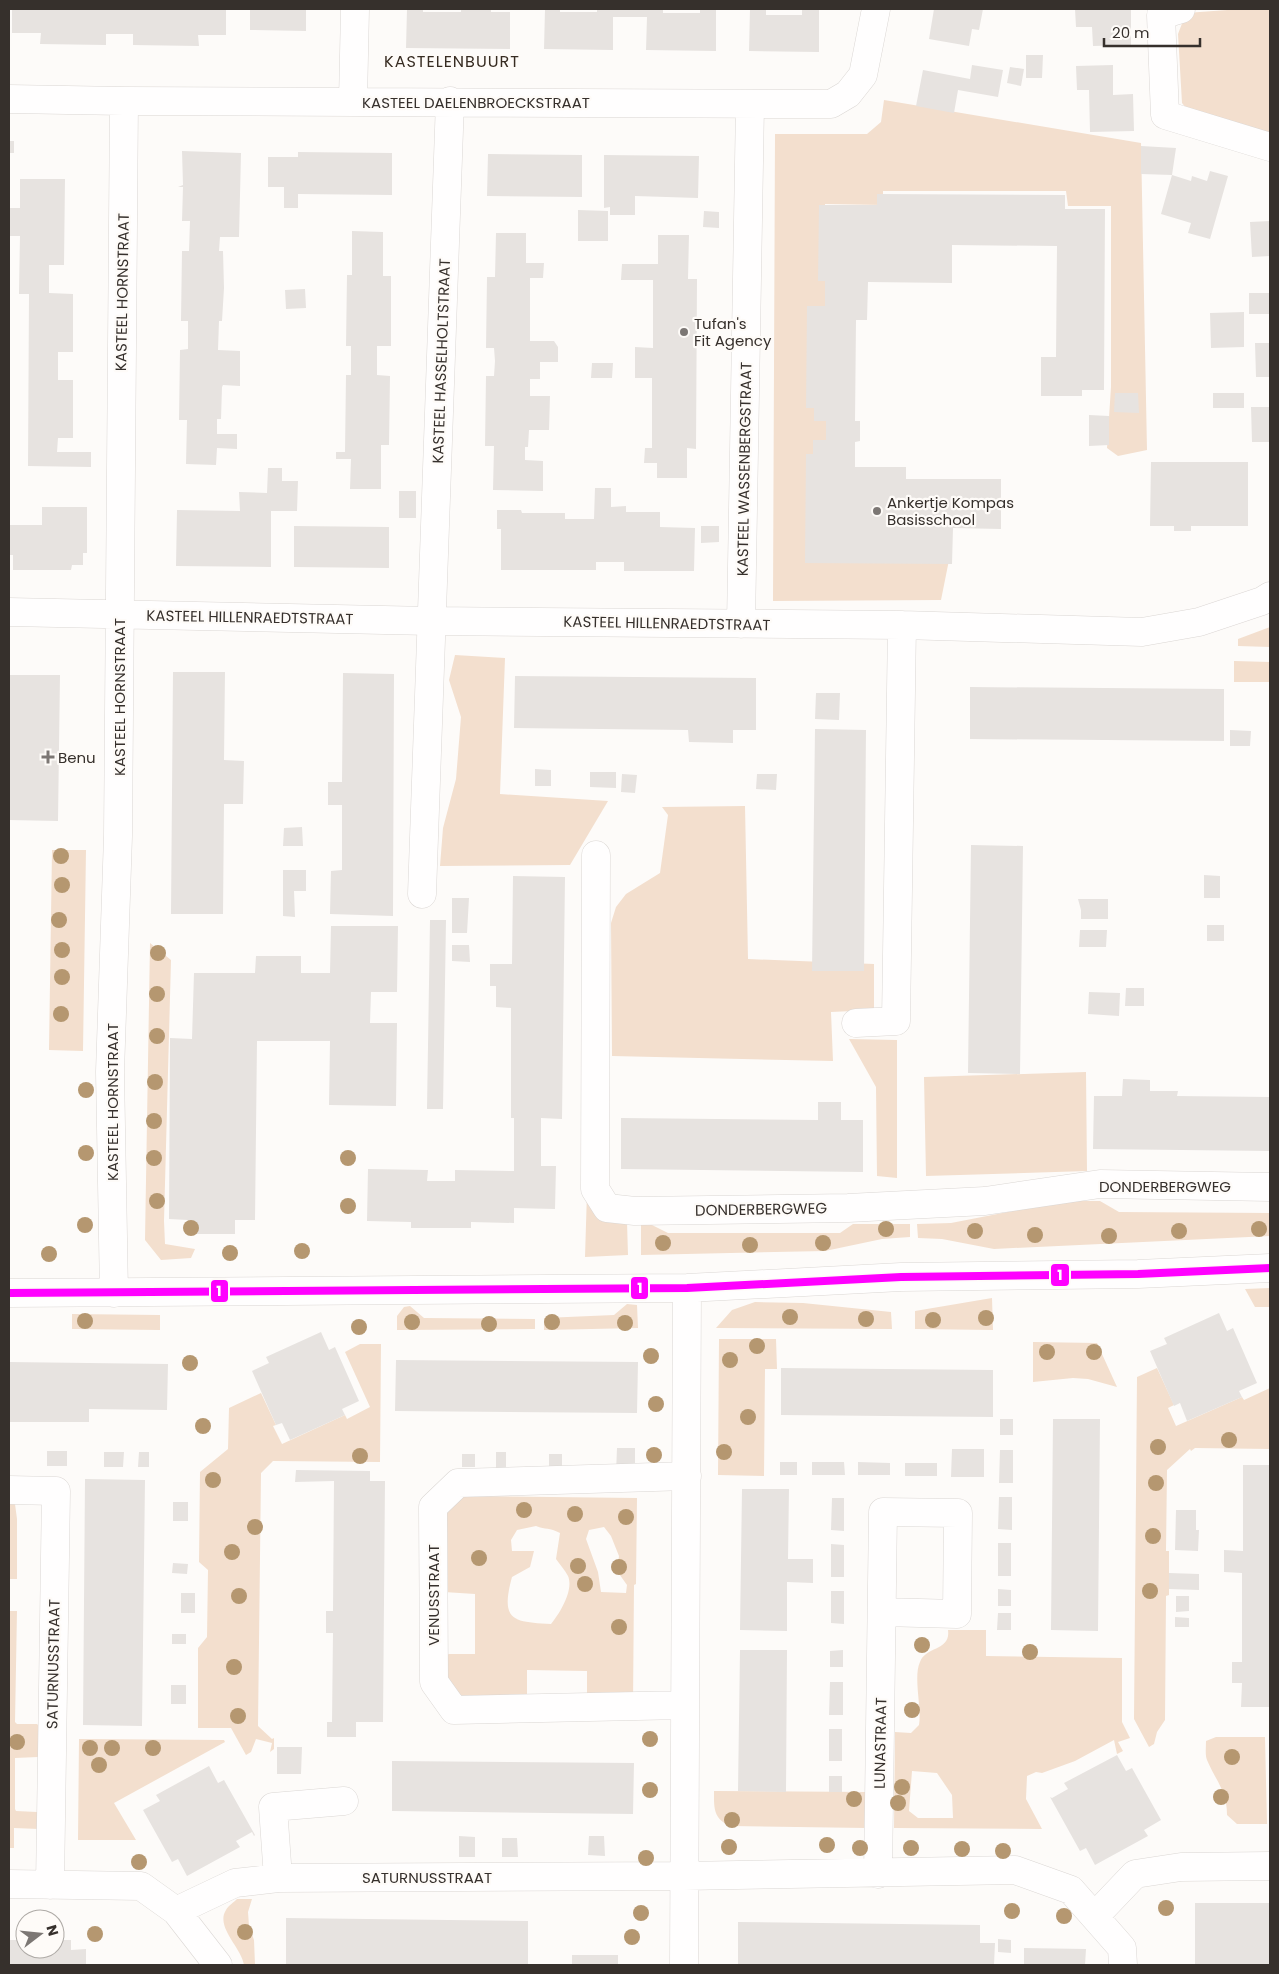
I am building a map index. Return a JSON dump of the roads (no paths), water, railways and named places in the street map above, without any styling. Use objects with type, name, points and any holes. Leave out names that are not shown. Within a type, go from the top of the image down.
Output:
[{"type":"street","points":[[353,101],[355,9]]},
{"type":"street","name":"KASTEEL DAELENBROECKSTRAAT","points":[[9,99],[831,104],[848,94],[863,75],[876,9]]},
{"type":"street","points":[[1181,9],[1161,14],[1165,115],[1270,146]]},
{"type":"street","name":"KASTEEL HORNSTRAAT","points":[[114,1293],[110,1072],[118,836],[124,101]]},
{"type":"street","name":"KASTEEL HASSELHOLTSTRAAT","points":[[431,621],[450,101]]},
{"type":"street","name":"KASTEEL WASSENBERGSTRAAT","points":[[741,624],[750,105]]},
{"type":"street","name":"KASTEEL HILLENRAEDTSTRAAT","points":[[9,612],[431,621],[902,625],[1142,632],[1199,622],[1262,601],[1270,596]]},
{"type":"street","points":[[422,894],[431,621]]},
{"type":"street","points":[[856,1023],[896,1021],[902,625]]},
{"type":"street","name":"DONDERBERGWEG","points":[[596,855],[595,1189],[607,1208],[635,1211],[848,1208],[985,1201],[1100,1184],[1270,1186]]},
{"type":"street","points":[[9,1293],[687,1288],[901,1277],[1138,1274],[1270,1268]]},
{"type":"street","points":[[684,1965],[687,1288]]},
{"type":"street","name":"VENUSSTRAAT","points":[[684,1705],[454,1710],[434,1682],[432,1507],[458,1483],[687,1476]]},
{"type":"street","name":"SATURNUSSTRAAT","points":[[9,1490],[56,1490],[50,1885]]},
{"type":"street","name":"LUNASTRAAT","points":[[878,1874],[883,1512],[958,1513],[957,1614],[882,1612]]},
{"type":"street","points":[[278,1878],[273,1807],[344,1801]]},
{"type":"street","points":[[1095,1916],[1135,1874],[1181,1867],[1270,1866]]},
{"type":"street","points":[[684,1876],[878,1874],[1015,1870],[1071,1890],[1122,1948],[1122,1965]]},
{"type":"street","name":"SATURNUSSTRAAT","points":[[176,1911],[235,1883],[278,1878],[684,1876]]},
{"type":"street","points":[[9,1884],[141,1886],[176,1911],[218,1965]]},
{"type":"place","name":"Tufan's Fit Agency","points":[[684,332]]},
{"type":"place","name":"Ankertje Kompas Basisschool","points":[[877,511]]},
{"type":"place","name":"Benu","points":[[48,757]]},
{"type":"district","name":"KASTELENBUURT","points":[[452,61]]}]
